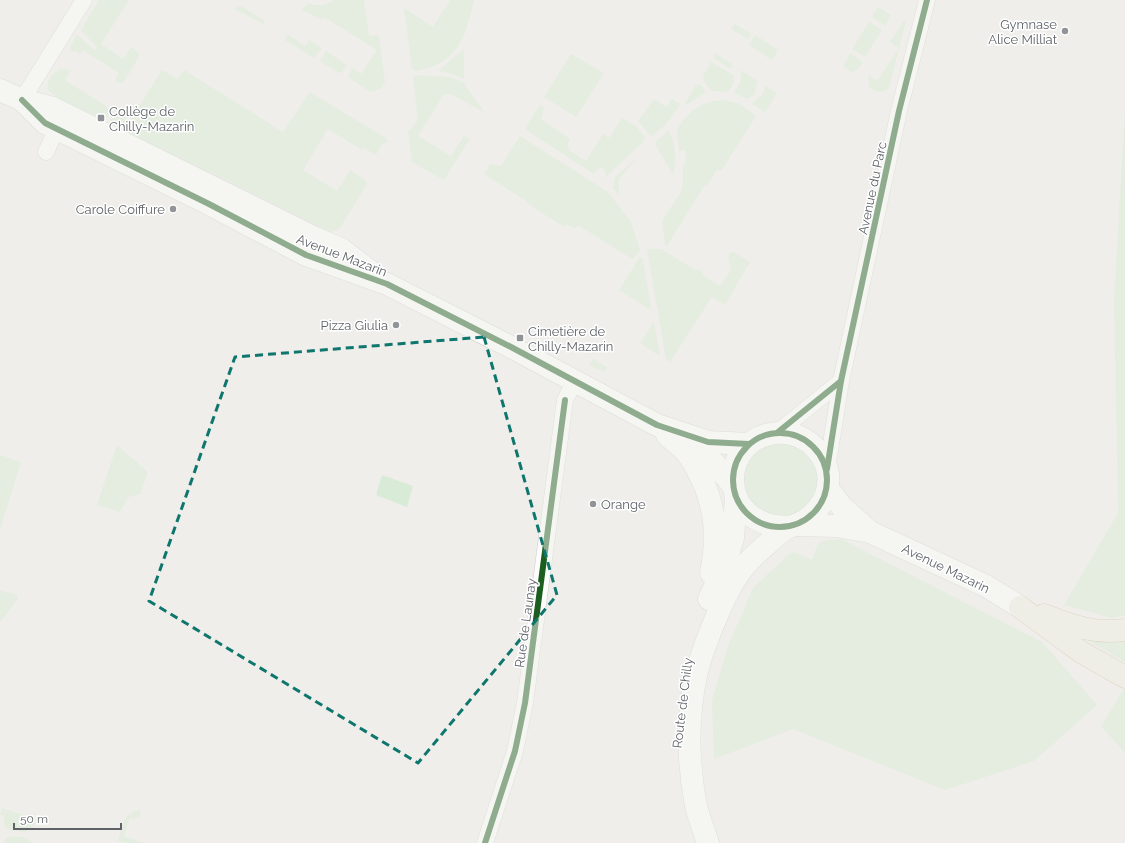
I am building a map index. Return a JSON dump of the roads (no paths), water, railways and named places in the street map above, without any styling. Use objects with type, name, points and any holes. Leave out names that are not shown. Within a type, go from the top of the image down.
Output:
[{"type":"highway","points":[[1020,607],[1081,629],[1103,632],[1125,630]]},
{"type":"highway","points":[[1020,607],[1081,652],[1125,677]]},
{"type":"main road","name":"Avenue Mazarin","points":[[0,90],[22,100],[45,123],[60,121],[209,204],[306,255],[386,284],[575,381],[707,457],[734,490]]},
{"type":"main road","name":"Avenue Mazarin","points":[[662,430],[708,442],[749,444]]},
{"type":"main road","points":[[662,430],[686,452],[697,470],[712,502],[715,520],[715,553],[704,611]]},
{"type":"main road","points":[[778,432],[794,434],[804,439],[819,452],[827,479],[818,509],[808,519],[792,526],[773,527],[761,523],[744,510],[734,490],[734,470],[739,457],[749,444],[769,434],[778,432]]},
{"type":"main road","name":"Avenue Mazarin","points":[[827,479],[842,507],[870,532]]},
{"type":"main road","name":"Route de Chilly","points":[[693,843],[685,818],[675,759],[678,713],[689,652],[704,611],[726,562],[733,538],[734,490]]},
{"type":"main road","name":"Avenue Mazarin","points":[[792,526],[837,526],[870,532],[986,586],[1020,607]]},
{"type":"main road","name":"Route de Chilly","points":[[708,843],[696,806],[691,763],[689,728],[696,676],[710,633],[727,593],[745,565],[792,526]]},
{"type":"street","points":[[22,100],[84,0]]},
{"type":"street","name":"Avenue du Parc","points":[[827,479],[841,381],[899,111],[927,0]]},
{"type":"street","points":[[46,152],[60,121]]},
{"type":"street","name":"Rue de Launay","points":[[485,843],[515,750],[525,703],[565,400],[575,381]]},
{"type":"street","points":[[778,432],[841,381]]},
{"type":"place","name":"Gymnase Alice Milliat","points":[[1065,31]]},
{"type":"place","name":"Collège de Chilly-Mazarin","points":[[101,118]]},
{"type":"place","name":"Carole Coiffure","points":[[173,209]]},
{"type":"place","name":"Pizza Giulia","points":[[396,325]]},
{"type":"place","name":"Cimetière de Chilly-Mazarin","points":[[520,338]]},
{"type":"place","name":"Orange","points":[[593,504]]}]
